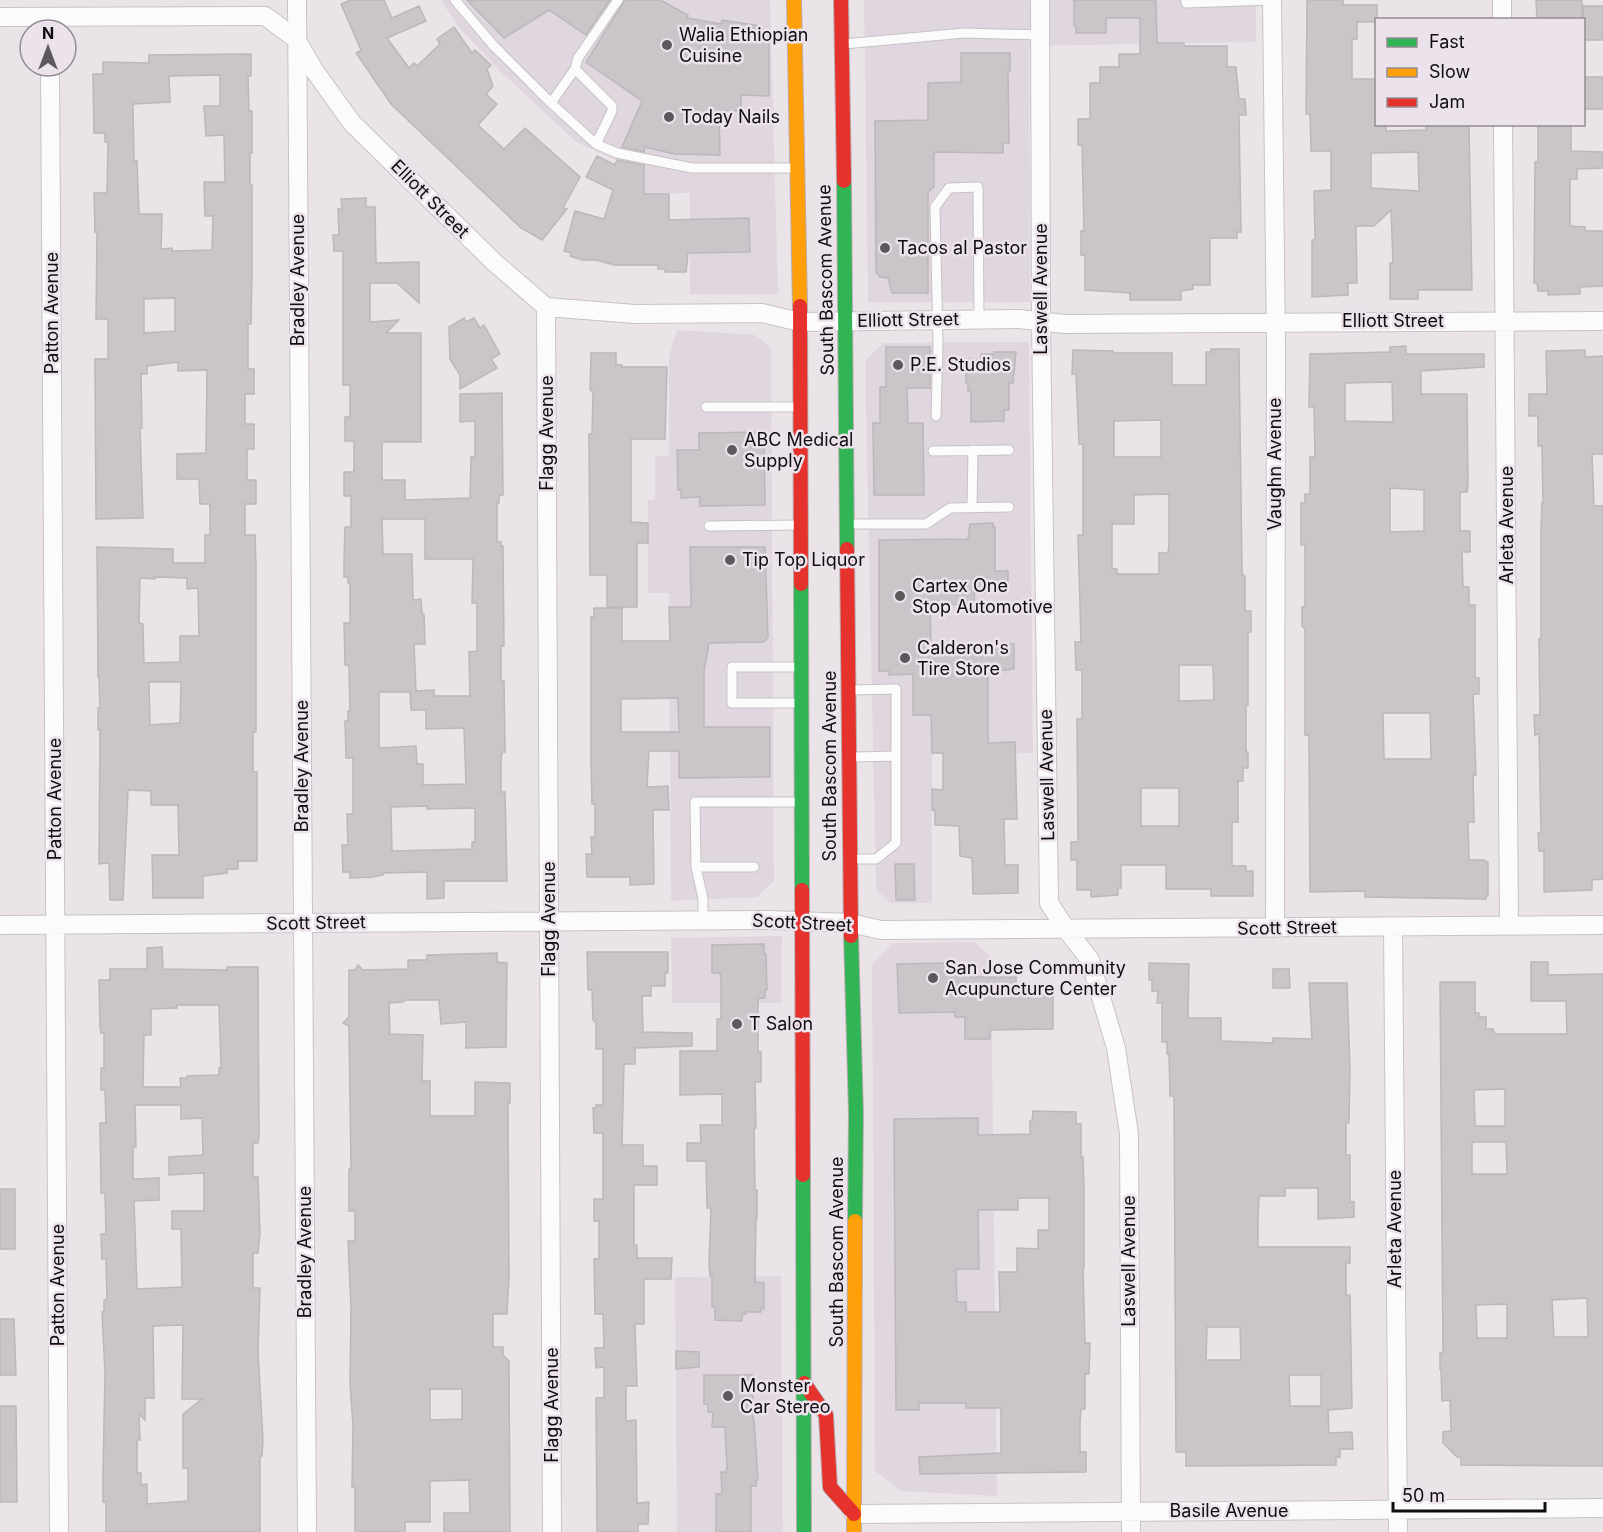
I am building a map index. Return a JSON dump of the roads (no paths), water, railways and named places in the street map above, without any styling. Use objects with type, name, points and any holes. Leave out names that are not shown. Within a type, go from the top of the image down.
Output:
[{"type":"main road","name":"South Bascom Avenue","points":[[794,0],[800,322],[804,1532]]},
{"type":"main road","name":"South Bascom Avenue","points":[[841,0],[849,859],[856,1113],[854,1523]]},
{"type":"main road","points":[[804,1383],[826,1415],[830,1487],[854,1523]]},
{"type":"street","name":"Bradley Avenue","points":[[297,0],[307,1532]]},
{"type":"street","name":"Laswell Avenue","points":[[1040,0],[1041,322],[1049,903],[1090,960],[1116,1048],[1129,1134],[1131,1532]]},
{"type":"street","name":"Vaughn Avenue","points":[[1272,0],[1275,322],[1275,928]]},
{"type":"street","points":[[1502,0],[1502,18]]},
{"type":"street","points":[[78,23],[265,16],[296,39]]},
{"type":"street","points":[[0,17],[18,20]]},
{"type":"street","name":"Elliott Street","points":[[296,39],[314,70],[352,123],[495,263],[546,307],[635,314],[762,313],[800,322],[1019,319],[1065,324],[1603,321]]},
{"type":"street","name":"Patton Avenue","points":[[50,78],[59,1532]]},
{"type":"street","name":"Arleta Avenue","points":[[1503,126],[1509,926]]},
{"type":"street","name":"Flagg Avenue","points":[[546,307],[552,1532]]},
{"type":"street","name":"Scott Street","points":[[0,925],[703,920],[850,923],[881,930],[1603,925]]},
{"type":"street","name":"Arleta Avenue","points":[[1393,927],[1398,1532]]},
{"type":"street","name":"Basile Avenue","points":[[854,1523],[1131,1512],[1603,1508]]},
{"type":"lane","points":[[454,0],[493,45],[596,144],[617,153],[692,168],[798,168]]},
{"type":"lane","points":[[551,103],[575,69],[578,58],[618,0]]},
{"type":"lane","points":[[1186,0],[1186,3],[1272,0]]},
{"type":"lane","points":[[841,45],[964,33],[1040,34]]},
{"type":"lane","points":[[575,69],[612,106],[612,111],[596,144]]},
{"type":"lane","points":[[936,416],[938,387],[935,207],[949,188],[978,187],[979,320]]},
{"type":"lane","points":[[706,407],[800,407]]},
{"type":"lane","points":[[972,508],[973,450]]},
{"type":"lane","points":[[933,451],[1009,450]]},
{"type":"lane","points":[[847,524],[926,524],[950,508],[1008,507]]},
{"type":"lane","points":[[709,526],[800,525]]},
{"type":"lane","points":[[801,667],[732,667],[732,703],[801,703]]},
{"type":"lane","points":[[848,690],[896,689],[896,843],[876,860],[849,859]]},
{"type":"lane","points":[[848,757],[896,756]]},
{"type":"lane","points":[[703,920],[703,899],[696,867],[695,802],[801,802]]},
{"type":"lane","points":[[696,867],[754,867]]},
{"type":"place","name":"Walia Ethiopian Cuisine","points":[[667,45]]},
{"type":"place","name":"Today Nails","points":[[669,117]]},
{"type":"place","name":"Tacos al Pastor","points":[[885,248]]},
{"type":"place","name":"P.E. Studios","points":[[898,365]]},
{"type":"place","name":"ABC Medical Supply","points":[[732,450]]},
{"type":"place","name":"Tip Top Liquor","points":[[730,560]]},
{"type":"place","name":"Cartex One Stop Automotive","points":[[900,596]]},
{"type":"place","name":"Calderon's Tire Store","points":[[905,658]]},
{"type":"place","name":"San Jose Community Acupuncture Center","points":[[933,978]]},
{"type":"place","name":"T Salon","points":[[737,1024]]},
{"type":"place","name":"Monster Car Stereo","points":[[728,1396]]}]
